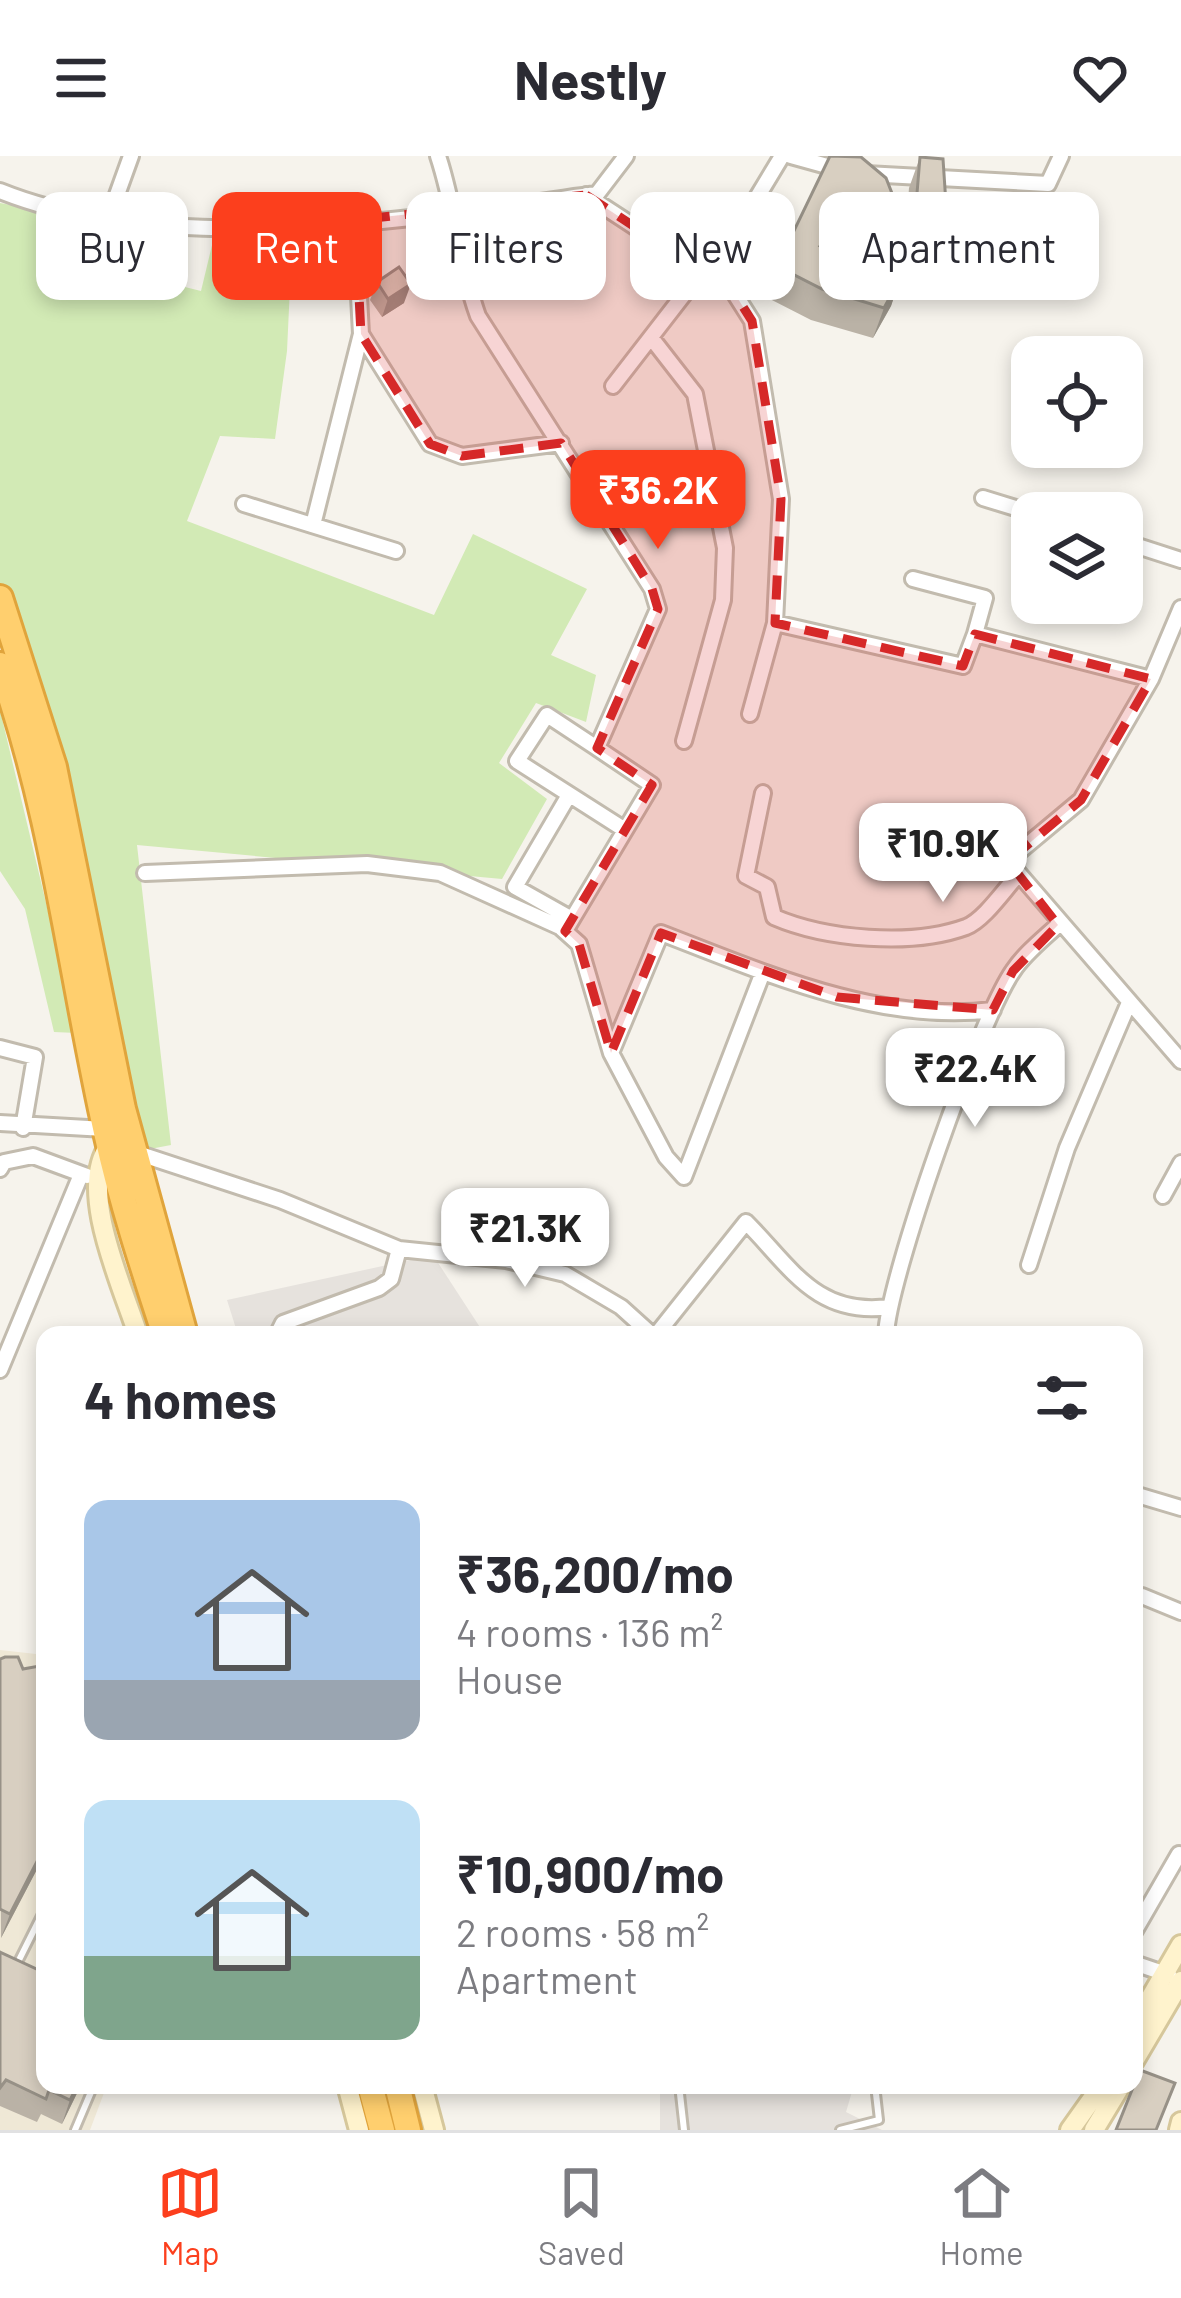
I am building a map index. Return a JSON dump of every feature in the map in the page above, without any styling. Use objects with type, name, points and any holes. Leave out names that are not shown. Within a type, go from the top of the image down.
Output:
[{"type":"highway","points":[[0,598],[54,767],[116,1142],[182,1326]]},
{"type":"highway","points":[[0,665],[163,1326]]},
{"type":"highway","points":[[372,2094],[382,2130]]},
{"type":"highway","points":[[399,2094],[408,2130]]},
{"type":"street","points":[[118,192],[131,156]]},
{"type":"street","points":[[438,156],[450,192]]},
{"type":"street","points":[[599,192],[626,156]]},
{"type":"street","points":[[760,192],[786,156],[851,173],[1048,184],[1061,156]]},
{"type":"street","points":[[0,191],[36,200]]},
{"type":"street","points":[[313,525],[361,334],[360,300]]},
{"type":"street","points":[[472,300],[652,590],[658,609],[597,748]]},
{"type":"street","points":[[613,386],[682,300]]},
{"type":"street","points":[[739,300],[756,338],[781,500],[775,623],[749,714]]},
{"type":"street","points":[[361,334],[430,444],[462,456],[561,443]]},
{"type":"street","points":[[652,340],[694,394],[724,548],[723,600],[684,741]]},
{"type":"street","points":[[983,498],[1011,507]]},
{"type":"street","points":[[244,504],[396,551]]},
{"type":"street","points":[[1143,548],[1181,560]]},
{"type":"street","points":[[775,623],[963,666],[985,598],[913,579]]},
{"type":"street","points":[[1181,608],[1151,679],[1081,800],[1008,861],[1058,925],[1181,1061]]},
{"type":"street","points":[[975,634],[1151,679]]},
{"type":"street","points":[[569,925],[652,785],[547,715],[517,760],[625,830]]},
{"type":"street","points":[[763,793],[746,876],[767,887],[773,917],[806,931],[869,940],[969,927],[1018,875]]},
{"type":"street","points":[[569,795],[515,887],[569,925],[611,1053],[666,1157],[685,1177],[763,972]]},
{"type":"street","points":[[145,873],[367,864],[440,873],[569,925]]},
{"type":"street","points":[[887,1326],[889,1307],[993,1010],[1013,971],[1058,925]]},
{"type":"street","points":[[611,1053],[661,933],[837,997],[965,1014],[993,1010]]},
{"type":"street","points":[[1029,1264],[1067,1148],[1128,1005]]},
{"type":"street","points":[[0,1048],[34,1057],[23,1128]]},
{"type":"street","points":[[0,1123],[116,1142],[280,1200],[399,1249],[506,1260],[566,1274],[643,1326]]},
{"type":"street","points":[[0,1370],[88,1176],[116,1142]]},
{"type":"street","points":[[0,1169],[4,1162],[33,1156],[88,1176]]},
{"type":"street","points":[[1163,1196],[1181,1163]]},
{"type":"street","points":[[88,1176],[135,1326]]},
{"type":"street","points":[[661,1326],[746,1222],[790,1276],[861,1311],[889,1307]]},
{"type":"street","points":[[282,1326],[380,1288],[391,1279],[399,1249]]},
{"type":"street","points":[[175,1302],[192,1326]]},
{"type":"street","points":[[1143,1497],[1181,1508]]},
{"type":"street","points":[[1143,1596],[1181,1612]]},
{"type":"street","points":[[1143,1916],[1179,1854]]},
{"type":"street","points":[[1143,2043],[1176,1979],[1181,1945]]},
{"type":"street","points":[[1143,1966],[1176,1979]]},
{"type":"street","points":[[1143,2016],[1176,1979]]},
{"type":"street","points":[[349,2094],[359,2130]]},
{"type":"street","points":[[424,2094],[434,2130]]},
{"type":"street","points":[[1070,2130],[1096,2094]]},
{"type":"street","points":[[1094,2130],[1116,2094]]},
{"type":"lane","points":[[31,1971],[13,1962],[36,1923]]},
{"type":"lane","points":[[75,2130],[90,2094]]},
{"type":"lane","points":[[681,2094],[684,2130]]},
{"type":"lane","points":[[840,2130],[879,2120],[876,2094]]},
{"type":"highlighted area","points":[[586,195],[733,291],[752,321],[781,499],[775,623],[963,666],[975,634],[1151,679],[1081,800],[1008,861],[1058,925],[1013,971],[993,1010],[837,997],[661,933],[611,1053],[579,944],[565,931],[652,785],[597,748],[658,609],[652,589],[561,443],[462,456],[430,444],[361,334],[355,220]]},
{"type":"shaded area","points":[[433,1255],[479,1326],[235,1326],[227,1300]]},
{"type":"shaded area","points":[[0,1650],[36,1654],[36,2094],[104,2094],[90,2130],[0,2130]]},
{"type":"shaded area","points":[[660,2094],[851,2094],[846,2112],[882,2130],[660,2130]]},
{"type":"green space","points":[[0,203],[36,210],[36,300],[188,300],[188,288],[201,291],[212,245],[212,300],[289,300],[275,439],[220,436],[187,521],[434,615],[473,534],[587,589],[551,655],[596,675],[586,722],[536,703],[499,763],[547,799],[502,879],[137,845],[171,1145],[134,1152],[0,601]]},
{"type":"green space","points":[[0,710],[77,1033],[54,1032],[25,909],[0,871]]},
{"type":"building","points":[[830,156],[861,157],[886,178],[891,192],[819,192],[819,287],[795,275],[795,229]]},
{"type":"building","points":[[920,157],[943,159],[945,192],[917,192]]},
{"type":"building","points":[[399,267],[406,287],[388,299],[382,279]]},
{"type":"building","points":[[858,300],[888,300],[884,308]]},
{"type":"building","points":[[18,1657],[23,1669],[36,1667],[36,1863],[10,1914],[0,1909],[0,1659]]},
{"type":"building","points":[[0,1952],[36,1969],[36,2094],[48,2094],[46,2099],[6,2080],[0,2088]]},
{"type":"building","points":[[1143,2071],[1175,2083],[1156,2130],[1116,2130],[1130,2094],[1143,2094]]}]
